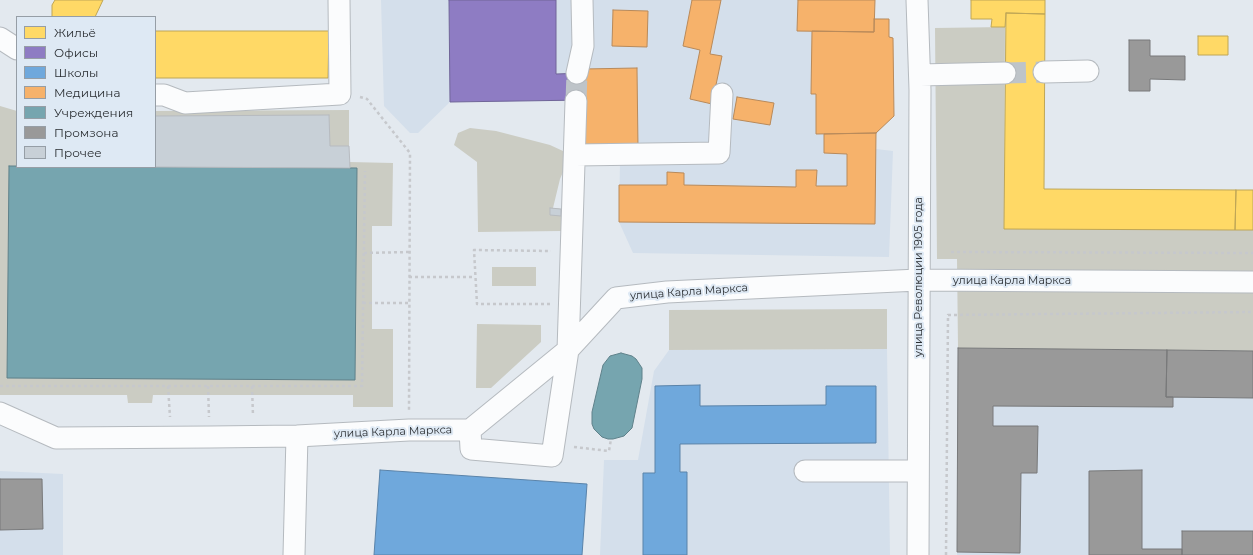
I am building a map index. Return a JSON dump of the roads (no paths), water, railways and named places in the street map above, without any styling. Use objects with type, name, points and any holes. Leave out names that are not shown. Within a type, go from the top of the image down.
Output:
[{"type":"street","points":[[156,95],[164,95],[185,103],[340,94],[339,0]]},
{"type":"street","points":[[577,74],[583,46],[582,0]]},
{"type":"street","name":"улица Революции 1905 года","points":[[917,0],[920,75],[918,555]]},
{"type":"street","points":[[0,38],[16,48]]},
{"type":"street","points":[[1044,72],[1088,71]]},
{"type":"street","points":[[920,75],[1005,73]]},
{"type":"street","points":[[575,155],[719,153],[722,94]]},
{"type":"street","points":[[470,430],[471,450],[552,456],[568,350],[576,101]]},
{"type":"street","name":"улица Карла Маркса","points":[[0,413],[56,438],[297,436],[409,430],[470,430],[568,350],[616,298],[667,292],[918,280],[1253,282]]},
{"type":"street","points":[[294,555],[297,436]]},
{"type":"street","points":[[804,471],[918,470]]},
{"type":"tunnel","points":[[1005,73],[1044,72]]},
{"type":"tunnel","points":[[576,101],[577,73]]}]
